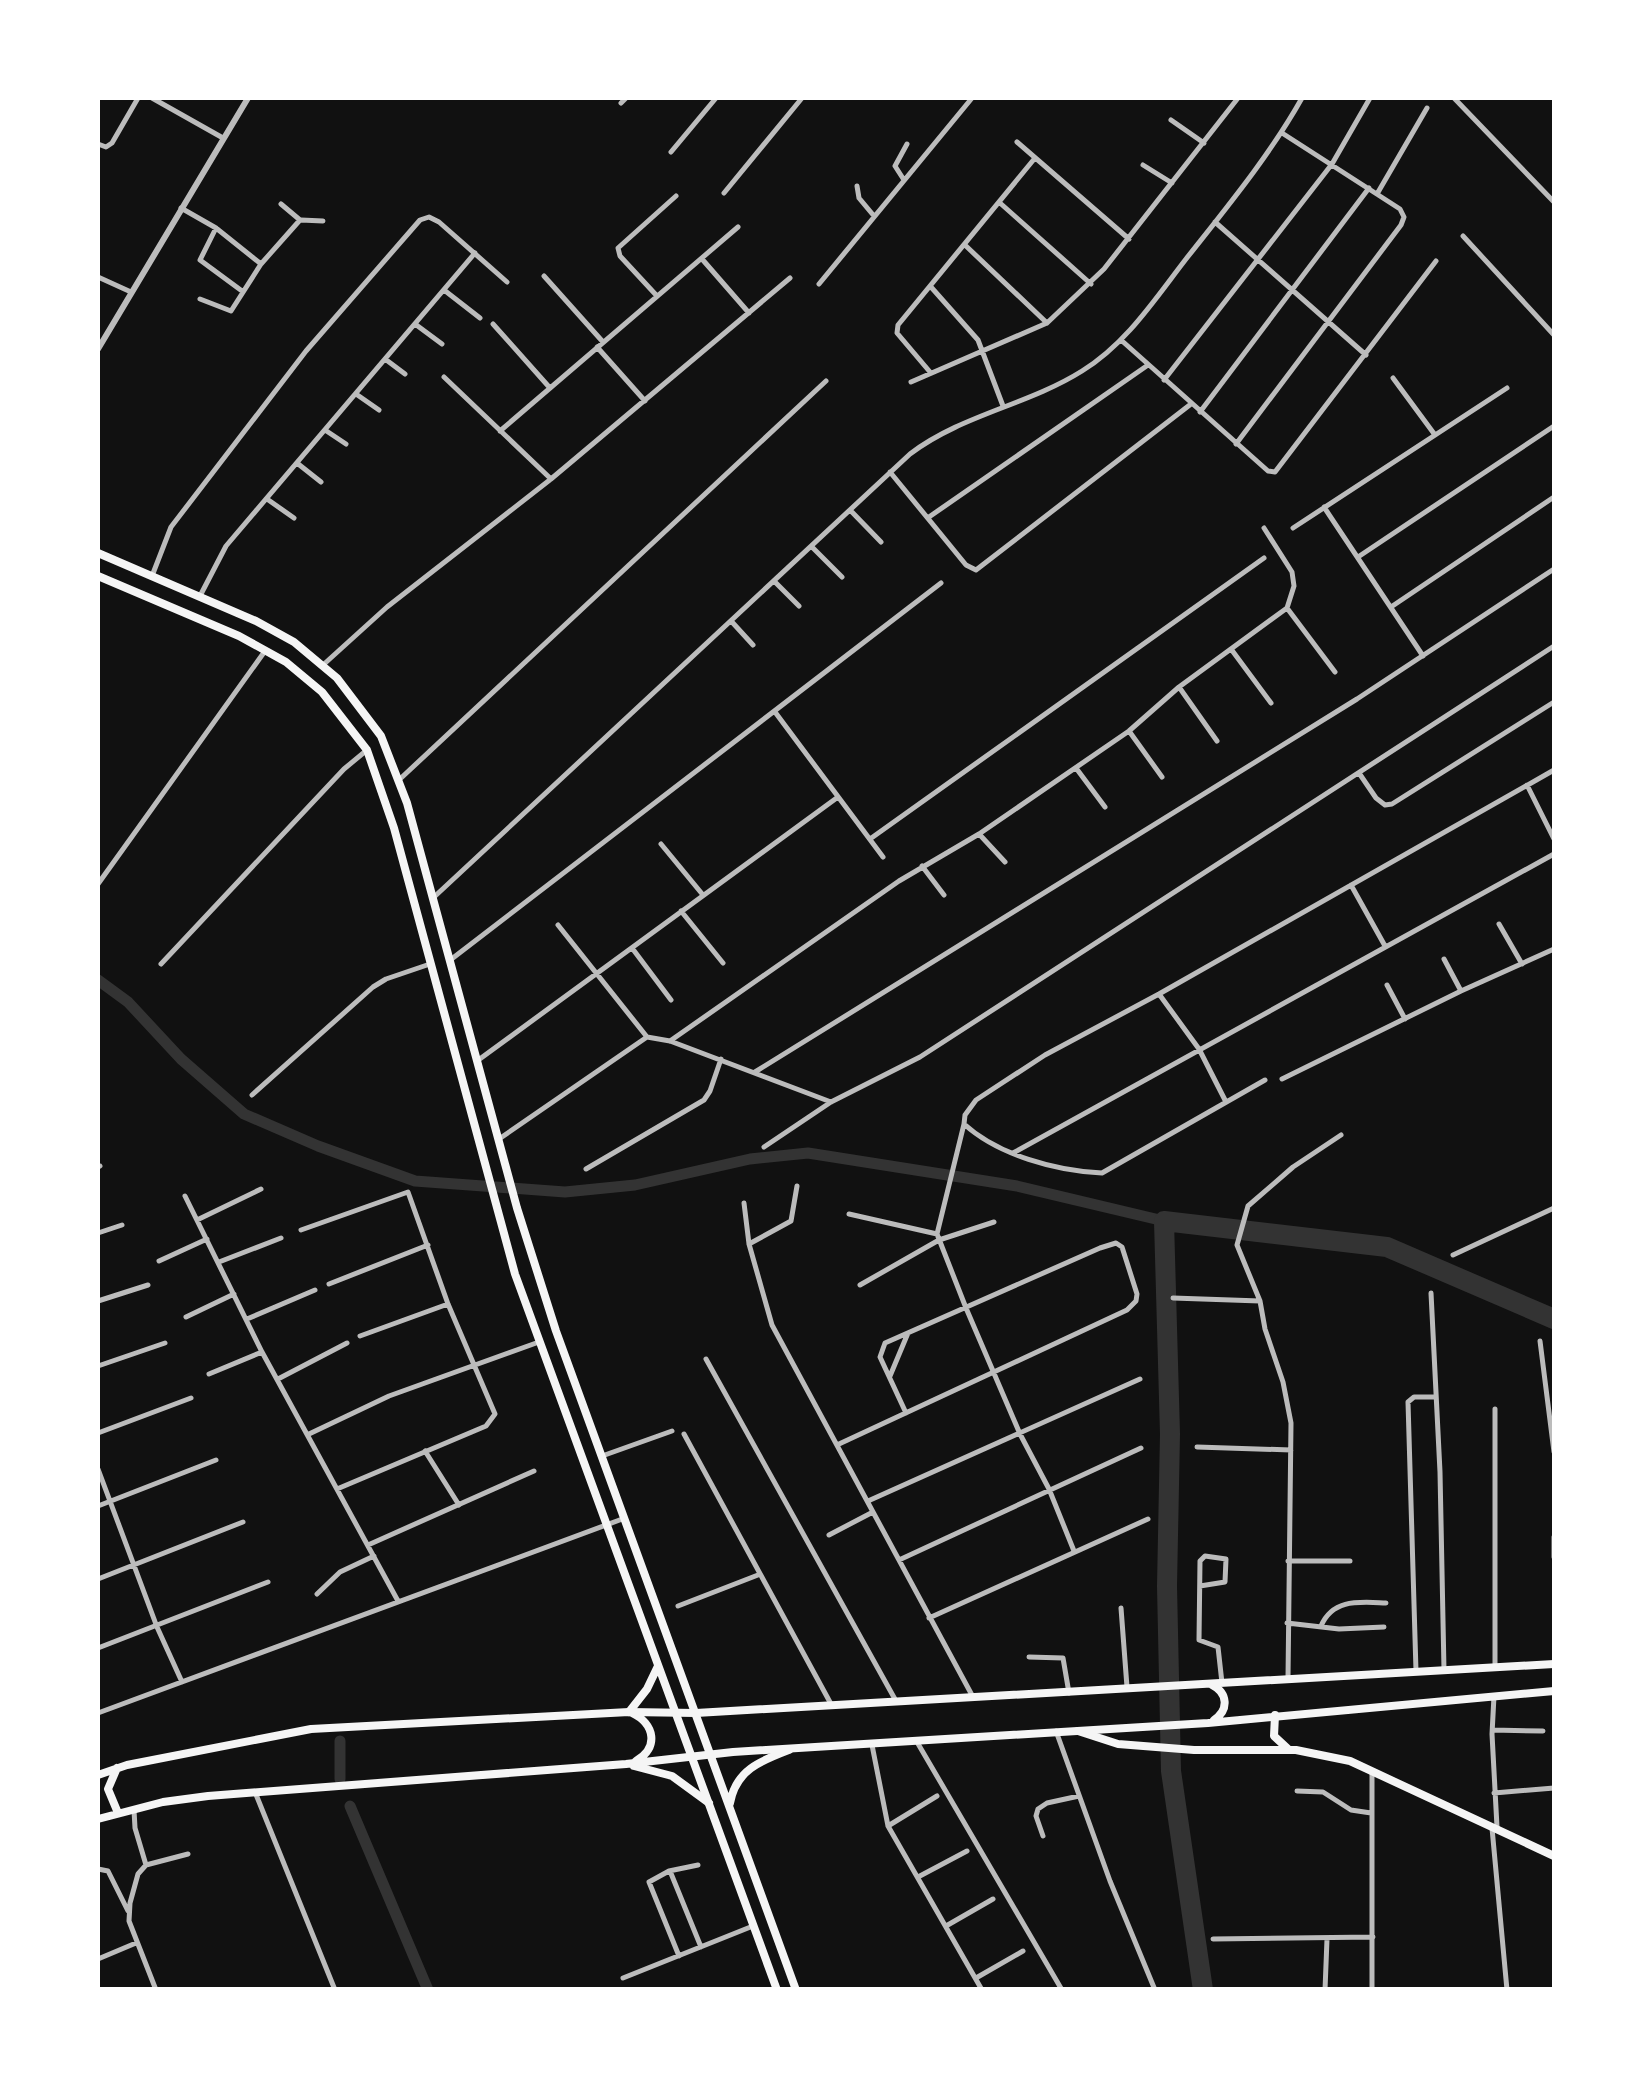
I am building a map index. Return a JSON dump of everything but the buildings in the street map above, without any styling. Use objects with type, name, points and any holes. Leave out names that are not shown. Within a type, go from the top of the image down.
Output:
[{"type":"main road","points":[[98,553],[277,632],[323,665],[371,719],[400,779],[517,1208],[556,1331],[796,1990]]},
{"type":"main road","points":[[98,576],[266,650],[306,676],[367,750],[389,812],[487,1179],[539,1342],[777,1990]]},
{"type":"main road","points":[[98,1775],[311,1729],[629,1712],[696,1713],[1554,1664]]},
{"type":"main road","points":[[629,1712],[658,1666]]},
{"type":"main road","points":[[1202,1684],[1215,1686],[1225,1700],[1223,1712],[1208,1723]]},
{"type":"main road","points":[[98,1818],[178,1800],[255,1792],[712,1754],[1208,1723],[1554,1691]]},
{"type":"main road","points":[[626,1764],[641,1760],[650,1750],[653,1736],[648,1724],[629,1712]]},
{"type":"main road","points":[[1275,1715],[1274,1736],[1288,1749]]},
{"type":"main road","points":[[1076,1730],[1141,1746],[1288,1749],[1324,1754],[1372,1769],[1554,1856]]},
{"type":"main road","points":[[730,1807],[733,1787],[753,1764],[789,1750]]},
{"type":"main road","points":[[626,1764],[672,1776],[709,1802]]},
{"type":"main road","points":[[117,1768],[108,1789],[118,1812]]},
{"type":"street","points":[[98,144],[106,147],[112,143],[138,98]]},
{"type":"street","points":[[152,98],[223,138]]},
{"type":"street","points":[[98,348],[248,98]]},
{"type":"street","points":[[671,152],[716,98]]},
{"type":"street","points":[[724,193],[802,98]]},
{"type":"street","points":[[819,284],[972,98]]},
{"type":"street","points":[[911,382],[1048,323],[1091,284],[1236,98]]},
{"type":"street","points":[[432,898],[922,444],[1078,374],[1121,340],[1282,133],[1302,98]]},
{"type":"street","points":[[1164,380],[1332,164],[1370,98]]},
{"type":"street","points":[[1454,98],[1554,202]]},
{"type":"street","points":[[1377,194],[1427,108]]},
{"type":"street","points":[[1171,120],[1204,143]]},
{"type":"street","points":[[1236,444],[1403,221],[1400,209],[1282,133]]},
{"type":"street","points":[[1017,142],[1128,239]]},
{"type":"street","points":[[904,180],[894,166],[907,144]]},
{"type":"street","points":[[930,372],[896,330],[1035,158]]},
{"type":"street","points":[[1142,165],[1172,183]]},
{"type":"street","points":[[858,186],[858,198],[874,216]]},
{"type":"street","points":[[1200,412],[1369,188]]},
{"type":"street","points":[[656,296],[617,250],[676,196]]},
{"type":"street","points":[[1000,202],[1091,284]]},
{"type":"street","points":[[282,204],[300,220],[322,221]]},
{"type":"street","points":[[182,208],[216,228],[262,264]]},
{"type":"street","points":[[152,576],[171,527],[306,351],[420,220],[429,216],[439,222],[506,282]]},
{"type":"street","points":[[200,299],[231,311],[262,264],[300,220]]},
{"type":"street","points":[[1215,222],[1366,355]]},
{"type":"street","points":[[500,431],[738,226]]},
{"type":"street","points":[[216,228],[200,260],[242,291]]},
{"type":"street","points":[[1463,236],[1554,335]]},
{"type":"street","points":[[965,245],[1048,323]]},
{"type":"street","points":[[200,596],[226,546],[475,253]]},
{"type":"street","points":[[701,258],[749,313]]},
{"type":"street","points":[[1121,340],[1268,471],[1278,470],[1436,261]]},
{"type":"street","points":[[544,276],[645,401]]},
{"type":"street","points":[[98,277],[132,292]]},
{"type":"street","points":[[323,665],[386,607],[550,479],[790,278]]},
{"type":"street","points":[[931,288],[984,349],[1004,407]]},
{"type":"street","points":[[444,290],[480,318]]},
{"type":"street","points":[[415,324],[442,344]]},
{"type":"street","points":[[493,324],[550,388]]},
{"type":"street","points":[[385,359],[405,374]]},
{"type":"street","points":[[929,517],[1148,364]]},
{"type":"street","points":[[444,377],[550,479]]},
{"type":"street","points":[[1393,378],[1435,435]]},
{"type":"street","points":[[400,779],[826,381]]},
{"type":"street","points":[[1294,528],[1507,388]]},
{"type":"street","points":[[356,394],[379,410]]},
{"type":"street","points":[[890,472],[966,565],[976,570],[1191,404]]},
{"type":"street","points":[[1358,557],[1554,426]]},
{"type":"street","points":[[325,430],[346,444]]},
{"type":"street","points":[[296,464],[322,482]]},
{"type":"street","points":[[1391,607],[1554,497]]},
{"type":"street","points":[[267,499],[294,518]]},
{"type":"street","points":[[1324,507],[1422,656]]},
{"type":"street","points":[[850,510],[881,542]]},
{"type":"street","points":[[670,1041],[922,866],[979,834],[1129,731],[1179,687],[1287,608],[1294,586],[1292,572],[1264,528]]},
{"type":"street","points":[[812,546],[842,577]]},
{"type":"street","points":[[870,839],[1264,558]]},
{"type":"street","points":[[756,1072],[976,938],[1554,569]]},
{"type":"street","points":[[774,582],[799,606]]},
{"type":"street","points":[[449,960],[941,583]]},
{"type":"street","points":[[1287,608],[1335,672]]},
{"type":"street","points":[[732,622],[753,645]]},
{"type":"street","points":[[764,1147],[832,1102],[920,1058],[1554,646]]},
{"type":"street","points":[[1231,649],[1271,703]]},
{"type":"street","points":[[98,884],[266,650]]},
{"type":"street","points":[[1179,687],[1217,741]]},
{"type":"street","points":[[1359,773],[1376,798],[1386,805],[1392,804],[1554,702]]},
{"type":"street","points":[[775,712],[883,857]]},
{"type":"street","points":[[1129,731],[1162,777]]},
{"type":"street","points":[[162,964],[344,769],[367,750]]},
{"type":"street","points":[[1076,768],[1105,807]]},
{"type":"street","points":[[1074,1552],[938,1237],[970,1105],[1045,1055],[1554,770]]},
{"type":"street","points":[[1526,786],[1554,839]]},
{"type":"street","points":[[477,1061],[838,797]]},
{"type":"street","points":[[979,834],[1005,862]]},
{"type":"street","points":[[661,844],[703,896]]},
{"type":"street","points":[[1011,1154],[1554,854]]},
{"type":"street","points":[[922,866],[944,895]]},
{"type":"street","points":[[1352,885],[1385,946]]},
{"type":"street","points":[[681,912],[723,964]]},
{"type":"street","points":[[1499,924],[1522,964]]},
{"type":"street","points":[[558,925],[647,1037],[670,1041],[832,1102]]},
{"type":"street","points":[[632,948],[670,1000]]},
{"type":"street","points":[[1282,1079],[1554,949]]},
{"type":"street","points":[[1444,959],[1460,991]]},
{"type":"street","points":[[252,1095],[374,987],[430,964]]},
{"type":"street","points":[[1386,985],[1404,1018]]},
{"type":"street","points":[[1160,994],[1199,1048],[1226,1102]]},
{"type":"street","points":[[499,1139],[647,1037]]},
{"type":"street","points":[[586,1169],[704,1100],[721,1060]]},
{"type":"street","points":[[964,1124],[981,1139],[1011,1154],[1102,1173],[1264,1080]]},
{"type":"street","points":[[1288,1678],[1291,1423],[1284,1382],[1260,1302],[1237,1246],[1248,1206],[1293,1166],[1340,1136]]},
{"type":"street","points":[[749,1244],[791,1221],[797,1186]]},
{"type":"street","points":[[197,1220],[261,1189]]},
{"type":"street","points":[[301,1230],[402,1192],[411,1195],[448,1304],[495,1414],[486,1426],[337,1489]]},
{"type":"street","points":[[184,1196],[262,1352],[398,1600]]},
{"type":"street","points":[[744,1203],[749,1244],[772,1324],[973,1697]]},
{"type":"street","points":[[1453,1255],[1554,1208]]},
{"type":"street","points":[[848,1214],[938,1237]]},
{"type":"street","points":[[860,1285],[938,1237],[994,1222]]},
{"type":"street","points":[[98,1233],[122,1225]]},
{"type":"street","points":[[220,1262],[281,1238]]},
{"type":"street","points":[[159,1261],[207,1239]]},
{"type":"street","points":[[838,1444],[906,1413],[995,1372],[1133,1307],[1137,1294],[1127,1255],[1116,1243],[885,1343],[881,1350],[906,1413]]},
{"type":"street","points":[[329,1284],[429,1245]]},
{"type":"street","points":[[98,1301],[148,1284]]},
{"type":"street","points":[[246,1319],[315,1290]]},
{"type":"street","points":[[1430,1293],[1444,1670]]},
{"type":"street","points":[[186,1317],[234,1294]]},
{"type":"street","points":[[1174,1298],[1260,1302]]},
{"type":"street","points":[[360,1336],[448,1304]]},
{"type":"street","points":[[890,1376],[908,1333]]},
{"type":"street","points":[[1540,1341],[1554,1452]]},
{"type":"street","points":[[278,1379],[348,1342]]},
{"type":"street","points":[[309,1434],[389,1396],[539,1342]]},
{"type":"street","points":[[98,1366],[165,1343]]},
{"type":"street","points":[[208,1374],[262,1352]]},
{"type":"street","points":[[706,1359],[896,1701]]},
{"type":"street","points":[[868,1501],[1140,1379]]},
{"type":"street","points":[[1416,1671],[1408,1402],[1414,1396],[1436,1398]]},
{"type":"street","points":[[98,1433],[191,1398]]},
{"type":"street","points":[[1495,1409],[1495,1668]]},
{"type":"street","points":[[602,1456],[672,1431]]},
{"type":"street","points":[[684,1434],[832,1705]]},
{"type":"street","points":[[1197,1447],[1291,1450]]},
{"type":"street","points":[[899,1560],[1141,1448]]},
{"type":"street","points":[[424,1451],[458,1505]]},
{"type":"street","points":[[98,1506],[216,1460]]},
{"type":"street","points":[[98,1470],[182,1682]]},
{"type":"street","points":[[368,1545],[534,1471]]},
{"type":"street","points":[[829,1536],[874,1512]]},
{"type":"street","points":[[98,1713],[625,1518]]},
{"type":"street","points":[[929,1618],[1148,1519]]},
{"type":"street","points":[[98,1579],[243,1522]]},
{"type":"street","points":[[1554,1537],[1554,1557]]},
{"type":"street","points":[[318,1594],[340,1572],[374,1556]]},
{"type":"street","points":[[1200,1586],[1225,1582],[1226,1559],[1202,1558],[1200,1586],[1198,1640],[1218,1647],[1222,1683]]},
{"type":"street","points":[[1288,1561],[1350,1561]]},
{"type":"street","points":[[678,1606],[758,1575]]},
{"type":"street","points":[[98,1648],[268,1582]]},
{"type":"street","points":[[1321,1626],[1326,1614],[1337,1606],[1386,1603]]},
{"type":"street","points":[[1121,1608],[1128,1690]]},
{"type":"street","points":[[1287,1623],[1384,1628]]},
{"type":"street","points":[[1030,1658],[1063,1658],[1069,1692]]},
{"type":"street","points":[[1494,1696],[1494,1826],[1508,1990]]},
{"type":"street","points":[[1492,1730],[1543,1731]]},
{"type":"street","points":[[1056,1731],[1155,1990]]},
{"type":"street","points":[[916,1742],[1062,1990]]},
{"type":"street","points":[[872,1745],[888,1826],[982,1990]]},
{"type":"street","points":[[1372,1769],[1372,1990]]},
{"type":"street","points":[[1494,1793],[1554,1788]]},
{"type":"street","points":[[1298,1790],[1323,1792],[1351,1810],[1371,1813]]},
{"type":"street","points":[[255,1792],[335,1990]]},
{"type":"street","points":[[888,1826],[937,1796]]},
{"type":"street","points":[[1043,1836],[1036,1816],[1038,1809],[1079,1796]]},
{"type":"street","points":[[134,1808],[134,1828],[146,1865]]},
{"type":"street","points":[[918,1877],[967,1851]]},
{"type":"street","points":[[129,1913],[138,1874],[146,1865],[188,1854]]},
{"type":"street","points":[[679,1956],[649,1886],[651,1879],[698,1865]]},
{"type":"street","points":[[98,1869],[108,1872],[129,1913],[156,1990]]},
{"type":"street","points":[[670,1871],[701,1947]]},
{"type":"street","points":[[946,1926],[993,1899]]},
{"type":"street","points":[[623,1978],[753,1926]]},
{"type":"street","points":[[1212,1939],[1373,1936]]},
{"type":"street","points":[[1325,1990],[1326,1938]]},
{"type":"street","points":[[98,1958],[138,1942]]},
{"type":"street","points":[[976,1978],[1023,1951]]},
{"type":"waterway","points":[[98,980],[128,1002],[181,1059],[244,1114],[415,1181],[565,1192],[635,1185],[750,1159],[808,1153],[1017,1186],[1164,1221]]},
{"type":"waterway","points":[[1203,1990],[1171,1771],[1167,1586],[1170,1434],[1164,1221],[1387,1247],[1554,1319]]},
{"type":"waterway","points":[[340,1741],[340,1779]]},
{"type":"waterway","points":[[350,1806],[428,1990]]}]
